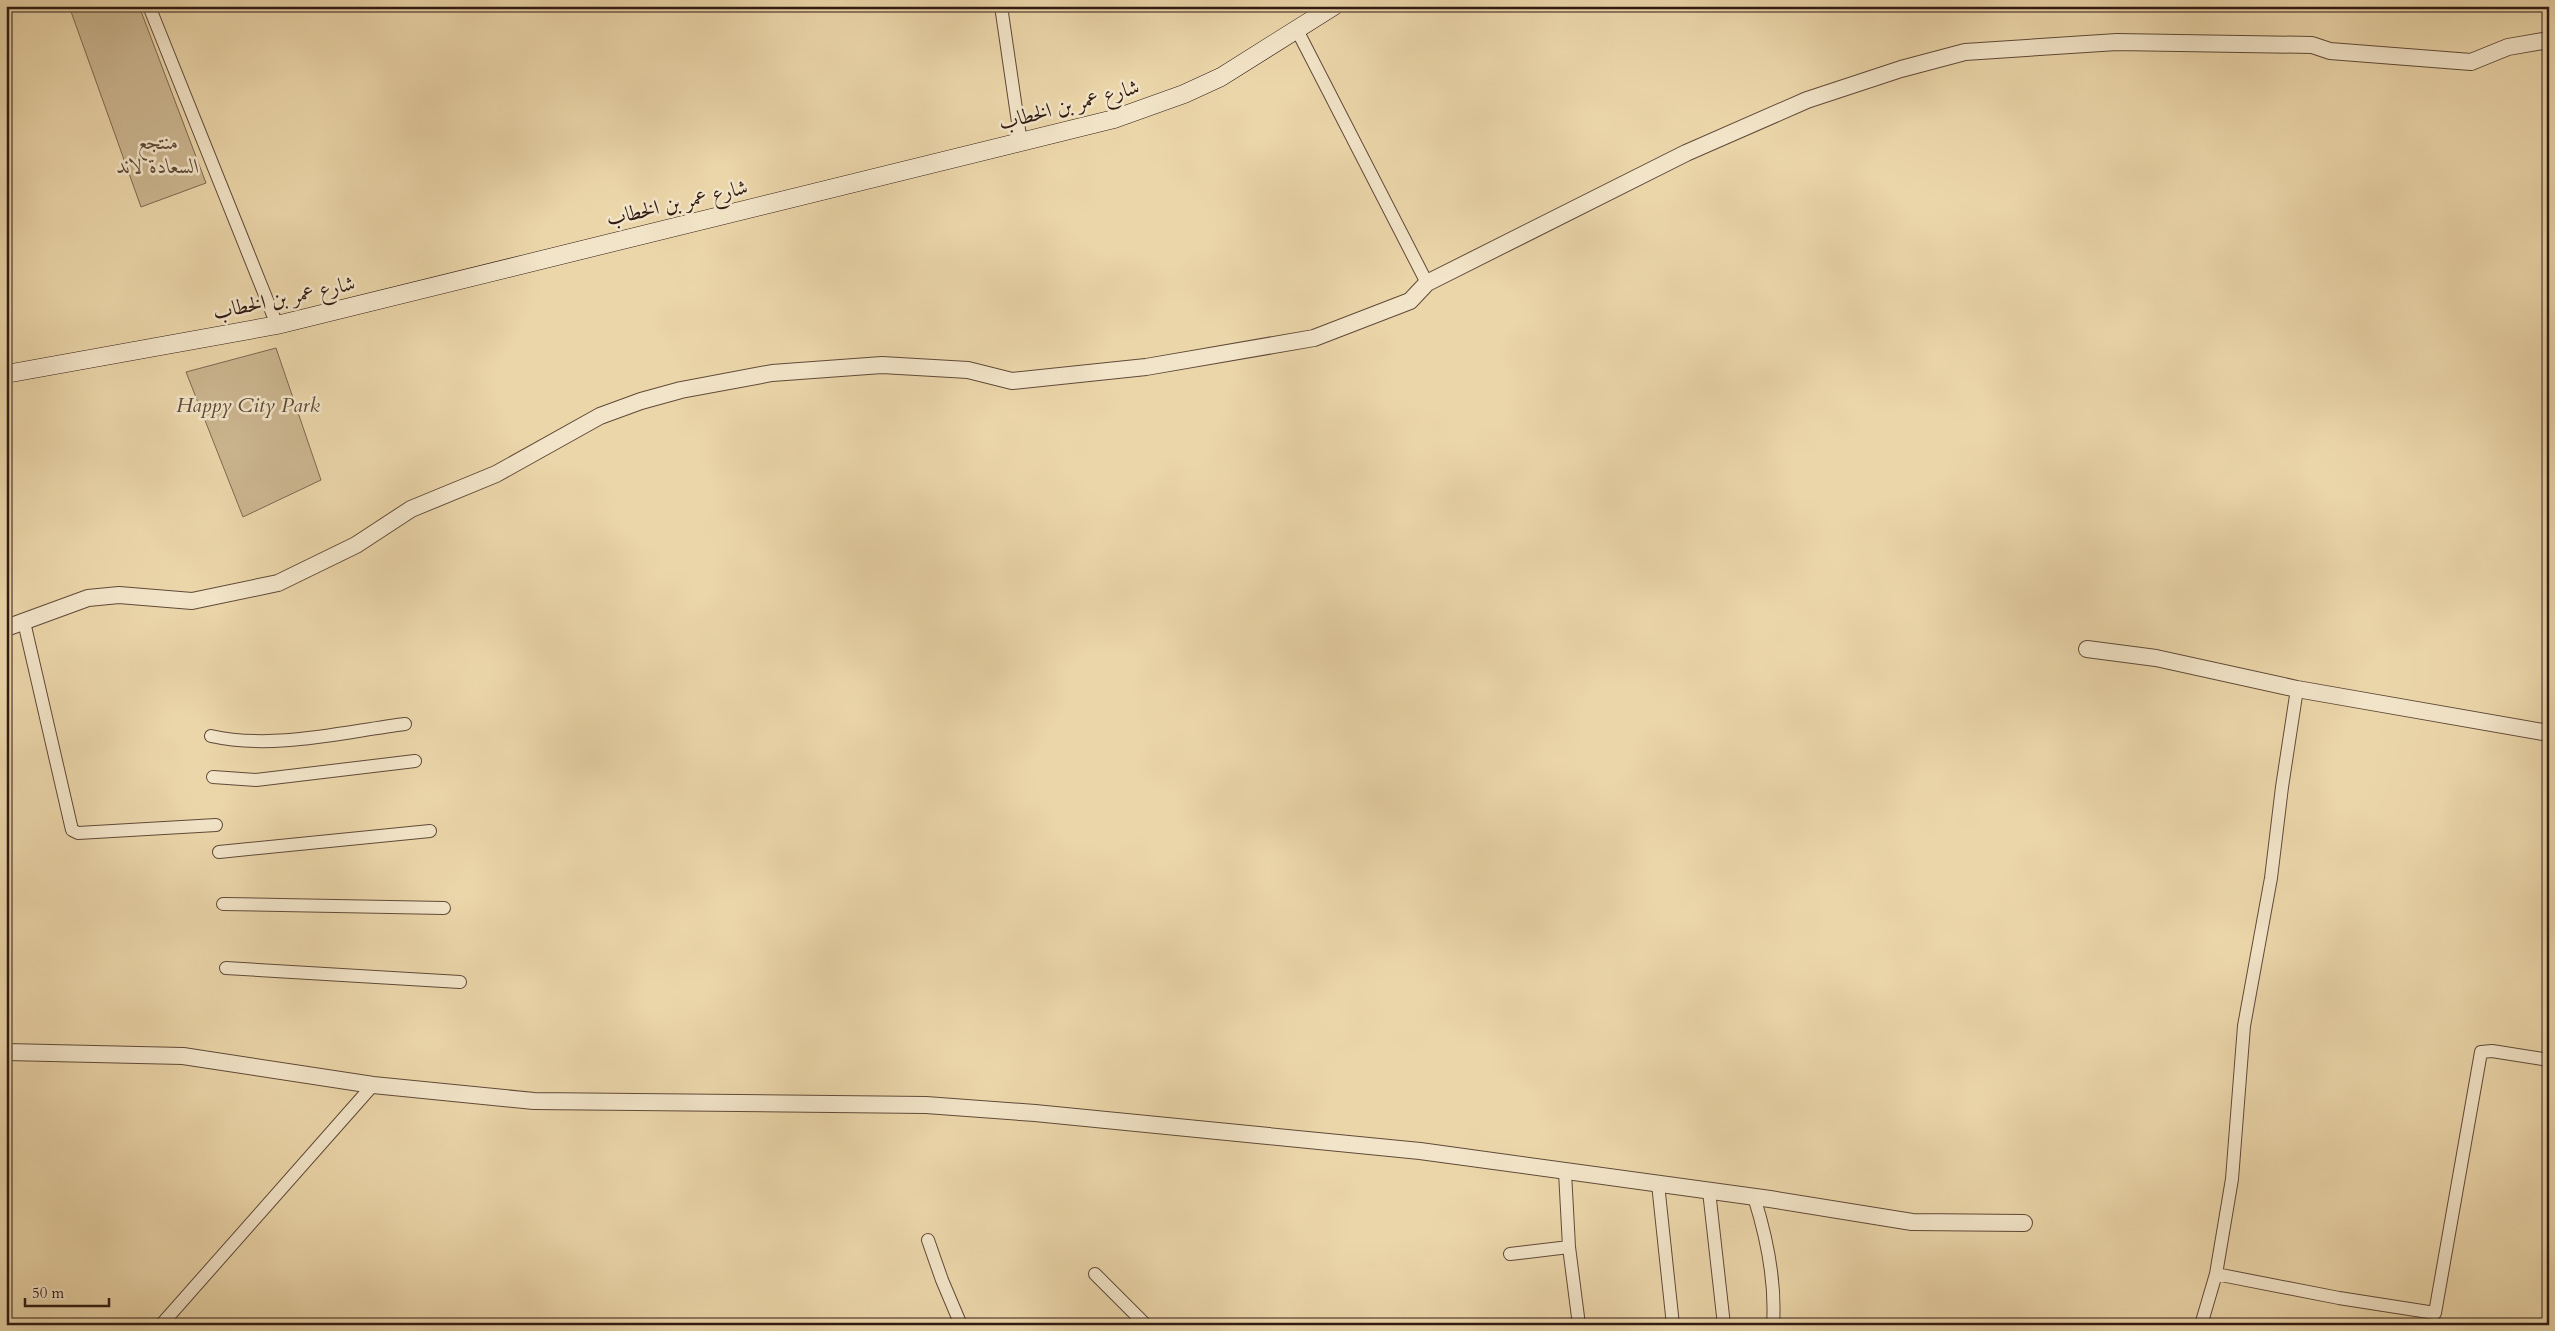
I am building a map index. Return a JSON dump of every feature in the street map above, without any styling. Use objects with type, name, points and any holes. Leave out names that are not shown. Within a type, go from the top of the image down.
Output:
[{"type":"main road","name":"شارع عمر بن الخطاب","points":[[6,374],[277,325],[1114,119],[1184,94],[1221,77],[1334,6]]},
{"type":"street","points":[[149,6],[277,325]]},
{"type":"street","points":[[1001,6],[1021,143]]},
{"type":"street","points":[[1297,30],[1427,283]]},
{"type":"street","points":[[6,628],[88,598],[119,595],[192,601],[278,583],[356,546],[411,510],[496,474],[600,416],[641,400],[681,390],[772,373],[882,365],[968,370],[1012,381],[1146,367],[1314,338],[1410,301],[1427,283],[1686,153],[1807,100],[1901,69],[1965,52],[2099,42],[2217,43],[2312,45],[2330,51],[2472,62],[2508,47],[2549,40]]},
{"type":"street","points":[[24,622],[72,830],[78,833],[216,825]]},
{"type":"street","points":[[2087,649],[2156,658],[2298,689],[2549,732]]},
{"type":"street","points":[[2201,1325],[2216,1274],[2232,1179],[2244,1026],[2271,878],[2282,787],[2298,689]]},
{"type":"street","points":[[211,736],[238,742],[273,741],[405,724]]},
{"type":"street","points":[[213,777],[256,780],[415,761]]},
{"type":"street","points":[[219,852],[430,831]]},
{"type":"street","points":[[223,904],[444,908]]},
{"type":"street","points":[[226,968],[460,982]]},
{"type":"street","points":[[2216,1274],[2340,1298],[2435,1313],[2481,1052],[2492,1051],[2549,1060]]},
{"type":"street","points":[[6,1052],[183,1056],[373,1085],[534,1101],[926,1105],[1420,1151],[1754,1196],[1912,1222],[2024,1223]]},
{"type":"street","points":[[161,1325],[373,1085]]},
{"type":"street","points":[[1565,1172],[1570,1247],[1579,1325]]},
{"type":"street","points":[[1658,1184],[1673,1325]]},
{"type":"street","points":[[1709,1191],[1724,1325]]},
{"type":"street","points":[[1754,1196],[1764,1230],[1775,1298],[1773,1325]]},
{"type":"street","points":[[928,1240],[961,1325]]},
{"type":"street","points":[[1510,1254],[1570,1247]]},
{"type":"street","points":[[1095,1274],[1146,1325]]},
{"type":"green space","name":"منتجع السعادة لاند","points":[[69,6],[139,6],[206,183],[141,207]]},
{"type":"green space","name":"Happy City Park","points":[[276,348],[321,480],[243,517],[186,372]]}]
